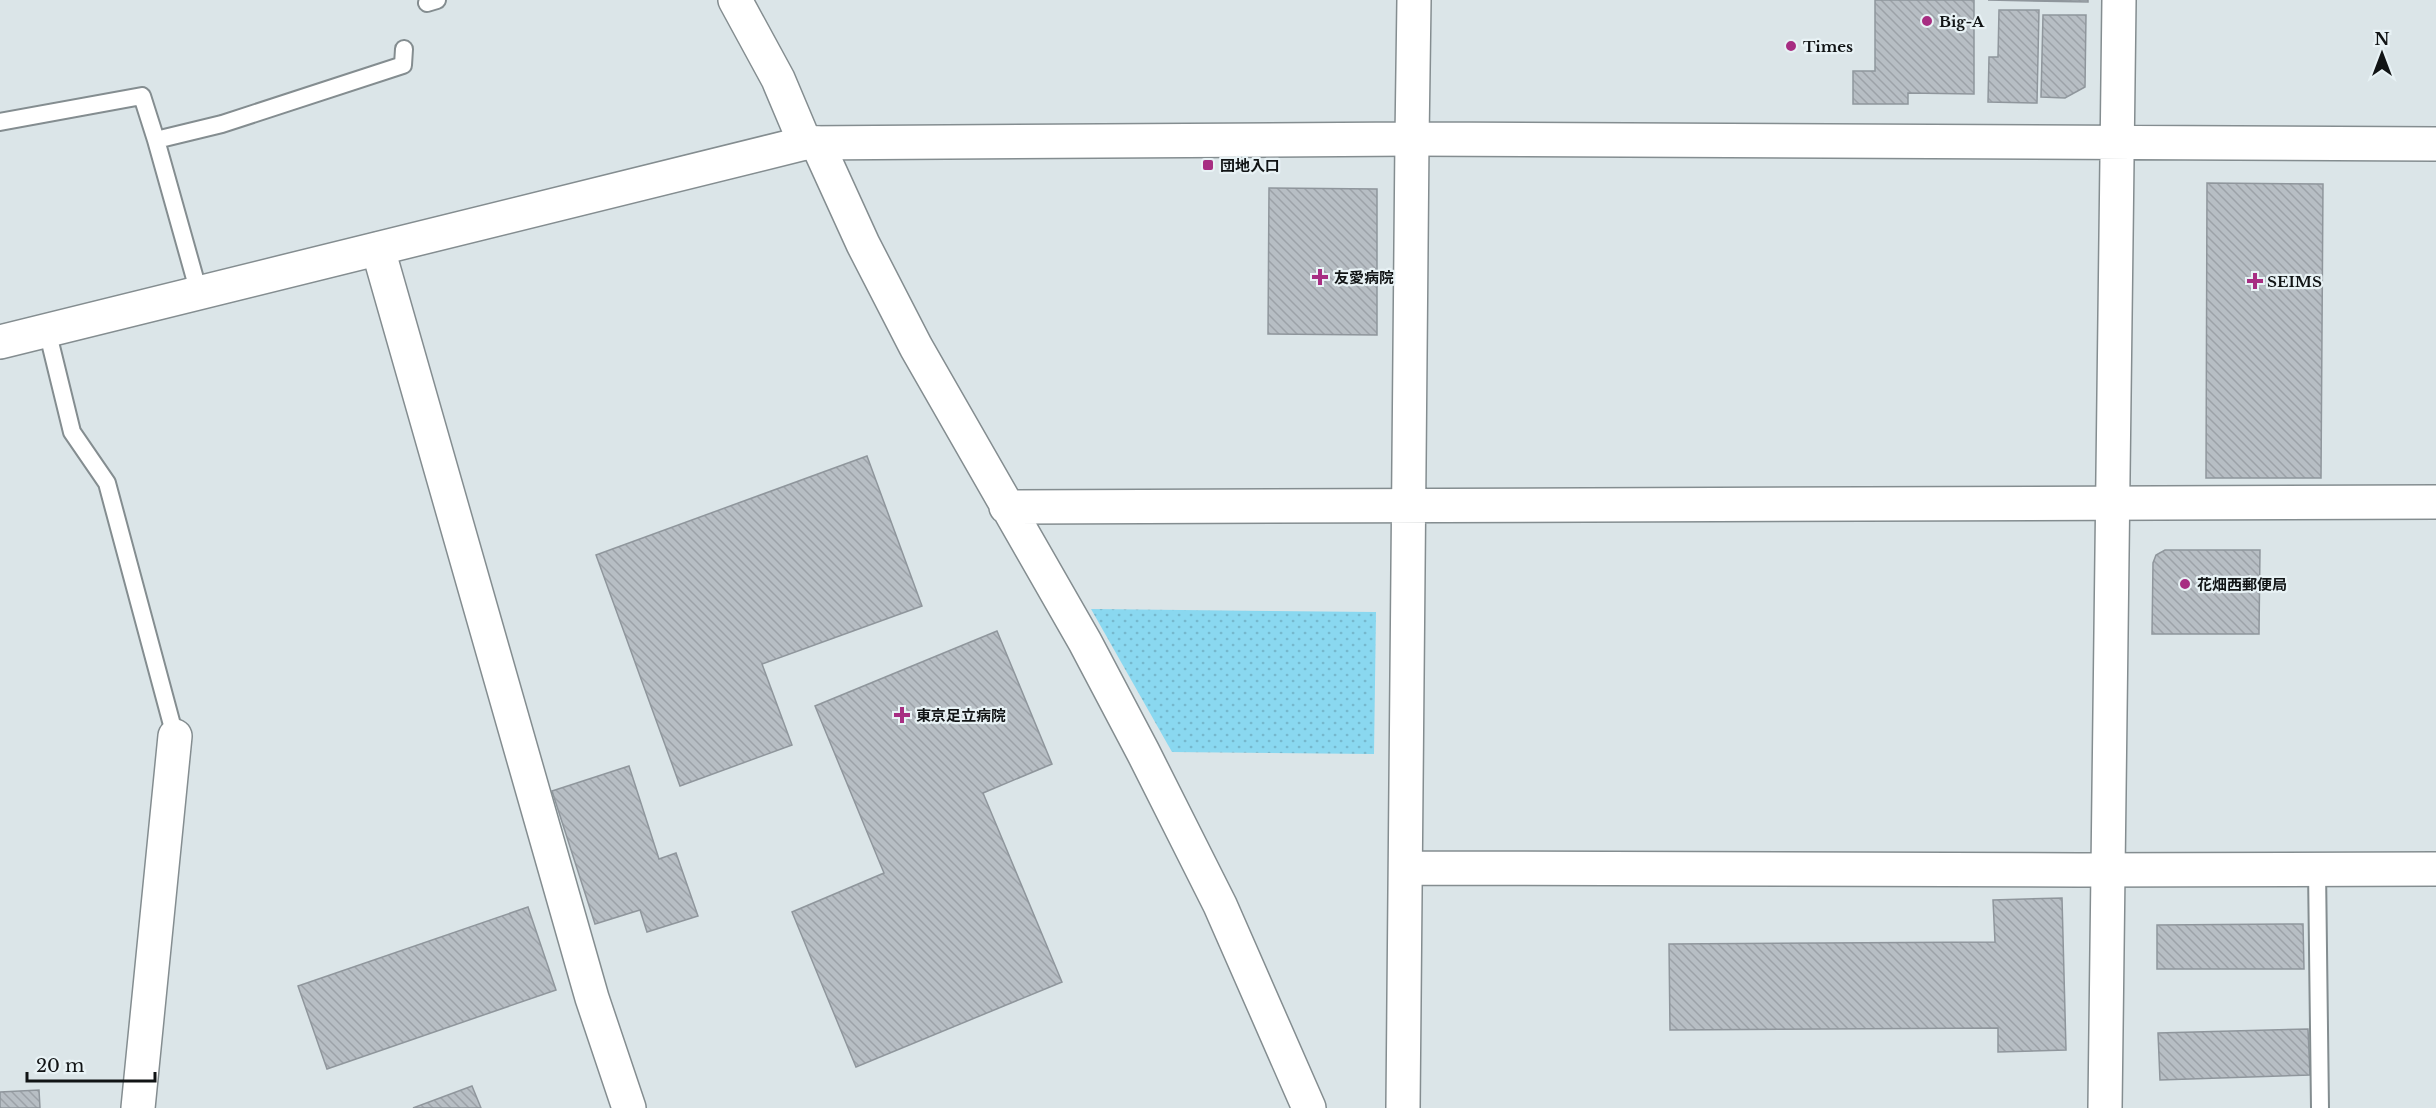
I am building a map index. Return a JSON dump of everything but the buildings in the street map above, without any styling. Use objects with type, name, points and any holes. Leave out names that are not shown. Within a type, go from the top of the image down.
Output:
[{"type":"street","points":[[735,0],[916,347],[1085,642],[1153,772],[1220,905],[1309,1108]]},
{"type":"street","points":[[1403,1108],[1414,0]]},
{"type":"street","points":[[2105,1108],[2106,870],[2120,0]]},
{"type":"street","points":[[0,342],[811,143],[1412,139],[2436,144]]},
{"type":"street","points":[[378,249],[592,998],[629,1108]]},
{"type":"street","points":[[1006,507],[2436,502]]},
{"type":"street","points":[[138,1108],[176,736]]},
{"type":"street","points":[[1407,868],[2436,869]]},
{"type":"lane","points":[[156,141],[222,124],[403,65],[404,49]]},
{"type":"lane","points":[[0,122],[142,96],[199,293]]},
{"type":"lane","points":[[47,330],[72,432],[107,483],[176,736]]},
{"type":"lane","points":[[2317,869],[2320,1108]]},
{"type":"shaded area","points":[[1091,609],[1376,612],[1374,754],[1172,752]]},
{"type":"place","name":"Big-A","points":[[1927,21]]},
{"type":"place","name":"Times","points":[[1791,46]]},
{"type":"place","name":"団地入口","points":[[1208,165]]},
{"type":"place","name":"友愛病院","points":[[1320,277]]},
{"type":"place","name":"SEIMS","points":[[2255,281]]},
{"type":"place","name":"花畑西郵便局","points":[[2185,584]]},
{"type":"place","name":"東京足立病院","points":[[902,715]]}]
